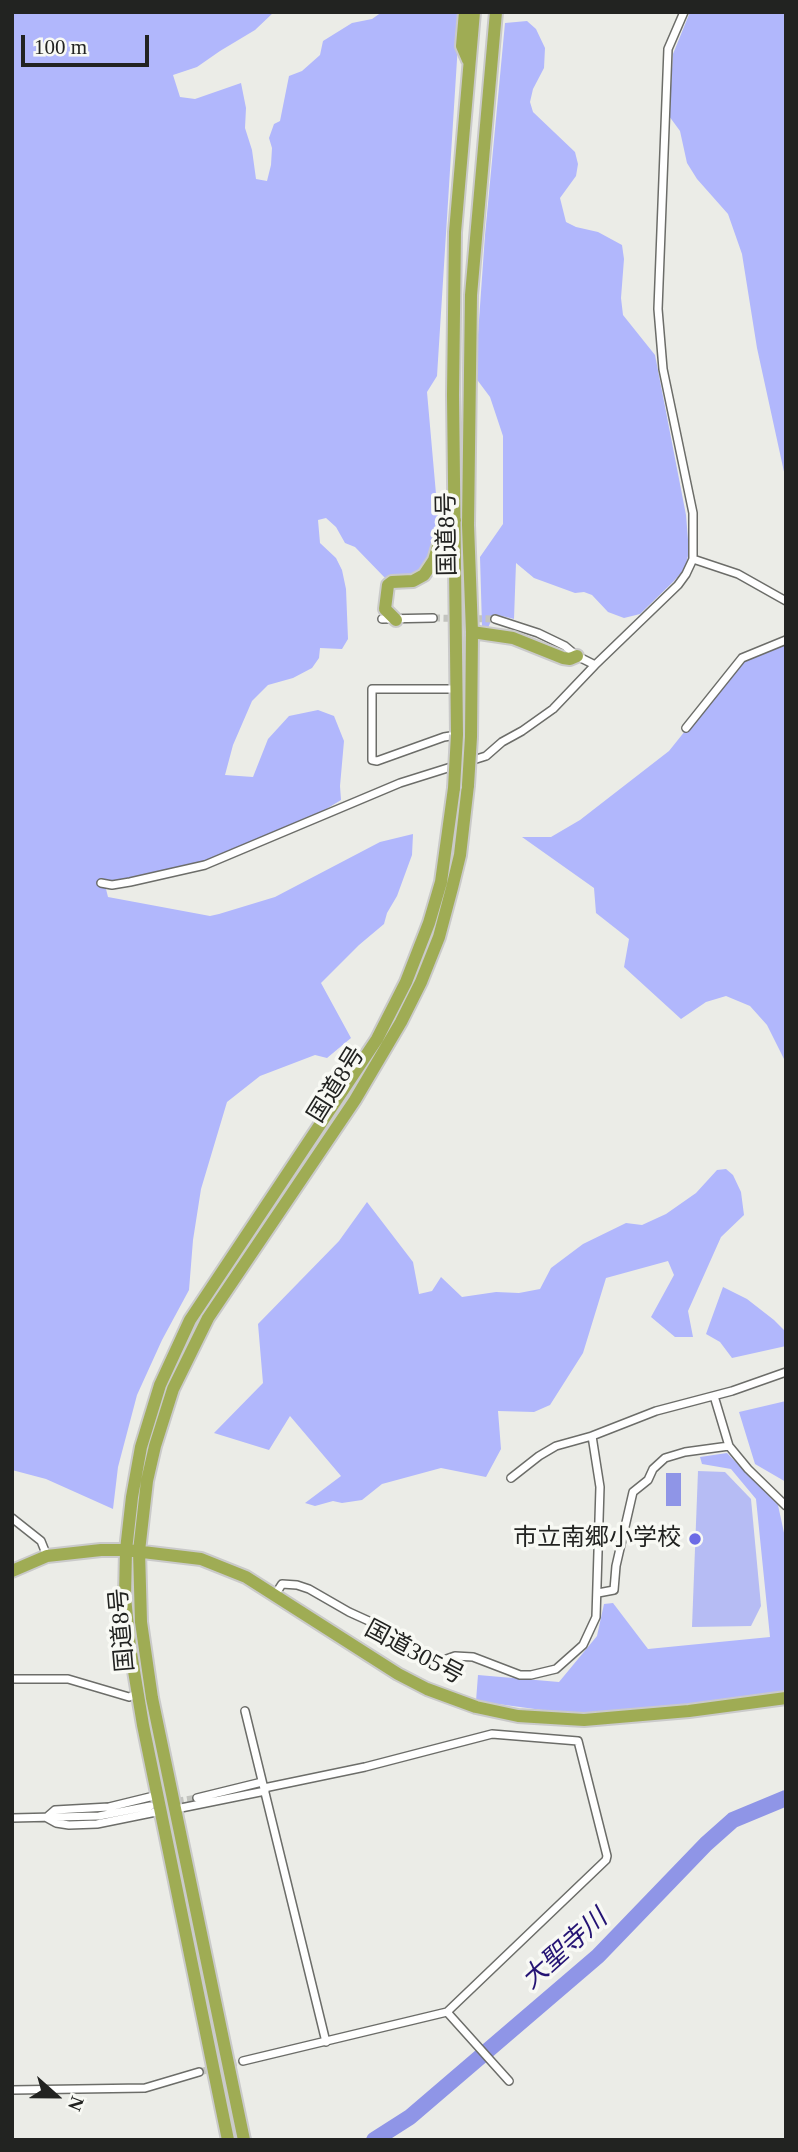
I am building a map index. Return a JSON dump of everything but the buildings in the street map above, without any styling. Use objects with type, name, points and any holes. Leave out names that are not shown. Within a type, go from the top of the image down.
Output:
[{"type":"highway","points":[[465,12],[462,46],[469,64]]},
{"type":"highway","name":"国道8号","points":[[228,2140],[156,1804],[137,1694],[125,1597],[141,1447],[160,1385],[190,1320],[377,1039],[406,982],[429,923],[441,882],[454,788],[457,735],[455,232],[474,12]]},
{"type":"highway","name":"国道8号","points":[[244,2140],[152,1698],[132,1550],[155,1446],[173,1389],[190,1352],[208,1318],[355,1100],[401,1022],[439,937],[460,855],[471,737],[472,632],[468,525],[471,308],[496,12]]},
{"type":"highway","points":[[397,620],[385,609],[388,585],[391,582],[414,580],[424,575],[433,560],[443,530],[455,520]]},
{"type":"highway","points":[[472,632],[513,638],[563,658],[577,656]]},
{"type":"highway","name":"国道305号","points":[[12,1571],[47,1556],[132,1550],[201,1559],[246,1577],[398,1674],[455,1701],[499,1713],[538,1719],[584,1720],[689,1712],[786,1698]]},
{"type":"street","points":[[101,883],[112,885],[205,865],[400,783],[486,756],[502,742],[553,709],[686,575],[693,559],[693,513],[663,369],[658,309],[668,49],[684,12]]},
{"type":"street","points":[[693,559],[738,574],[786,601]]},
{"type":"street","points":[[382,619],[433,618]]},
{"type":"street","points":[[495,619],[538,633],[565,646],[594,665]]},
{"type":"street","points":[[685,728],[742,658],[786,639]]},
{"type":"street","points":[[456,689],[372,689],[372,760],[377,761],[444,737],[457,735]]},
{"type":"street","points":[[511,1478],[539,1456],[556,1447],[656,1411],[714,1396],[786,1372]]},
{"type":"street","points":[[714,1396],[729,1446],[786,1506]]},
{"type":"street","points":[[275,1595],[282,1584],[309,1589],[382,1627],[424,1658],[438,1662],[455,1656],[473,1657],[486,1660],[506,1671],[531,1675],[556,1669],[583,1645],[596,1617],[600,1487],[592,1436]]},
{"type":"street","points":[[598,1593],[614,1590],[616,1566],[633,1492],[648,1480],[653,1469],[665,1458],[685,1452],[729,1446]]},
{"type":"street","points":[[12,1518],[41,1541],[47,1556]]},
{"type":"street","points":[[12,1679],[68,1679],[129,1697],[137,1694]]},
{"type":"street","points":[[245,1711],[326,2042]]},
{"type":"street","points":[[197,1798],[365,1767],[492,1734],[578,1741],[607,1856],[606,1860],[447,2011],[243,2061]]},
{"type":"street","points":[[176,1810],[264,1787]]},
{"type":"street","points":[[12,1818],[47,1818],[69,1825],[97,1824],[156,1804]]},
{"type":"street","points":[[47,1818],[55,1810],[156,1804]]},
{"type":"street","points":[[447,2011],[509,2081]]},
{"type":"street","points":[[12,2090],[145,2088],[199,2072]]},
{"type":"shaded area","points":[[12,12],[274,12],[255,30],[197,67],[173,75],[180,97],[195,99],[241,83],[246,108],[245,128],[252,150],[256,179],[267,181],[272,148],[269,138],[274,124],[280,121],[289,76],[302,71],[320,55],[323,41],[352,23],[372,19],[382,12],[460,12],[437,376],[427,392],[439,528],[426,566],[416,576],[387,580],[355,547],[345,543],[336,527],[326,518],[318,520],[320,543],[336,558],[342,570],[346,589],[348,639],[342,649],[320,648],[319,658],[312,668],[293,678],[268,685],[252,701],[233,745],[225,775],[253,777],[268,739],[289,716],[318,710],[334,716],[344,741],[341,800],[300,825],[196,865],[111,883],[106,889],[108,897],[210,916],[275,897],[380,842],[413,834],[412,855],[384,924],[321,983],[351,1038],[327,1058],[315,1055],[260,1076],[227,1102],[201,1189],[189,1290],[137,1395],[118,1467],[113,1509],[46,1479],[12,1470]]},
{"type":"shaded area","points":[[690,12],[786,12],[786,481],[757,348],[742,254],[728,214],[697,179],[687,163],[680,131],[669,116],[673,54]]},
{"type":"shaded area","points":[[527,21],[536,29],[545,48],[544,68],[533,89],[530,102],[533,112],[575,152],[578,164],[576,176],[560,198],[566,222],[598,232],[622,245],[623,315],[655,355],[686,515],[689,552],[685,568],[674,581],[640,614],[624,618],[608,612],[592,595],[575,593],[534,578],[516,563],[514,619],[494,614],[488,628],[482,626],[480,557],[503,524],[503,436],[490,397],[475,377],[505,23]]},
{"type":"shaded area","points":[[786,641],[786,1063],[767,1025],[750,1006],[726,996],[706,1002],[681,1019],[624,967],[629,939],[596,913],[594,888],[522,837],[551,837],[580,820],[669,751],[741,661]]},
{"type":"shaded area","points":[[726,1169],[733,1175],[741,1192],[744,1215],[721,1237],[688,1311],[693,1337],[675,1337],[651,1317],[674,1275],[668,1261],[606,1278],[583,1353],[550,1405],[534,1412],[498,1411],[501,1449],[486,1477],[441,1468],[382,1484],[362,1500],[342,1503],[333,1501],[315,1506],[305,1503],[341,1476],[290,1416],[269,1450],[214,1433],[263,1383],[258,1324],[339,1241],[367,1202],[413,1262],[419,1294],[432,1291],[441,1277],[462,1297],[496,1292],[519,1293],[540,1289],[551,1268],[583,1244],[626,1223],[642,1225],[666,1214],[696,1193],[717,1170]]},
{"type":"shaded area","points":[[723,1287],[747,1299],[774,1320],[785,1331],[786,1346],[732,1358],[720,1342],[706,1334]]},
{"type":"shaded area","points":[[786,1401],[786,1482],[755,1464],[739,1412]]},
{"type":"shaded area","points":[[727,1453],[778,1505],[786,1542],[786,1695],[586,1716],[476,1701],[478,1675],[559,1682],[597,1636],[604,1604],[613,1603],[648,1649],[770,1637],[756,1499],[731,1469],[702,1464],[700,1457]]},
{"type":"shaded area","points":[[698,1471],[725,1472],[751,1499],[761,1606],[751,1626],[692,1627]]},
{"type":"shaded area","points":[[666,1473],[681,1473],[681,1506],[666,1506]]},
{"type":"waterway","name":"大聖寺川","points":[[374,2140],[410,2117],[598,1956],[706,1844],[733,1820],[786,1798]]},
{"type":"tunnel","points":[[433,618],[495,619]]},
{"type":"tunnel","points":[[156,1805],[197,1798]]},
{"type":"tunnel","points":[[199,2072],[243,2061]]},
{"type":"place","name":"市立南郷小学校","points":[[695,1539]]}]
